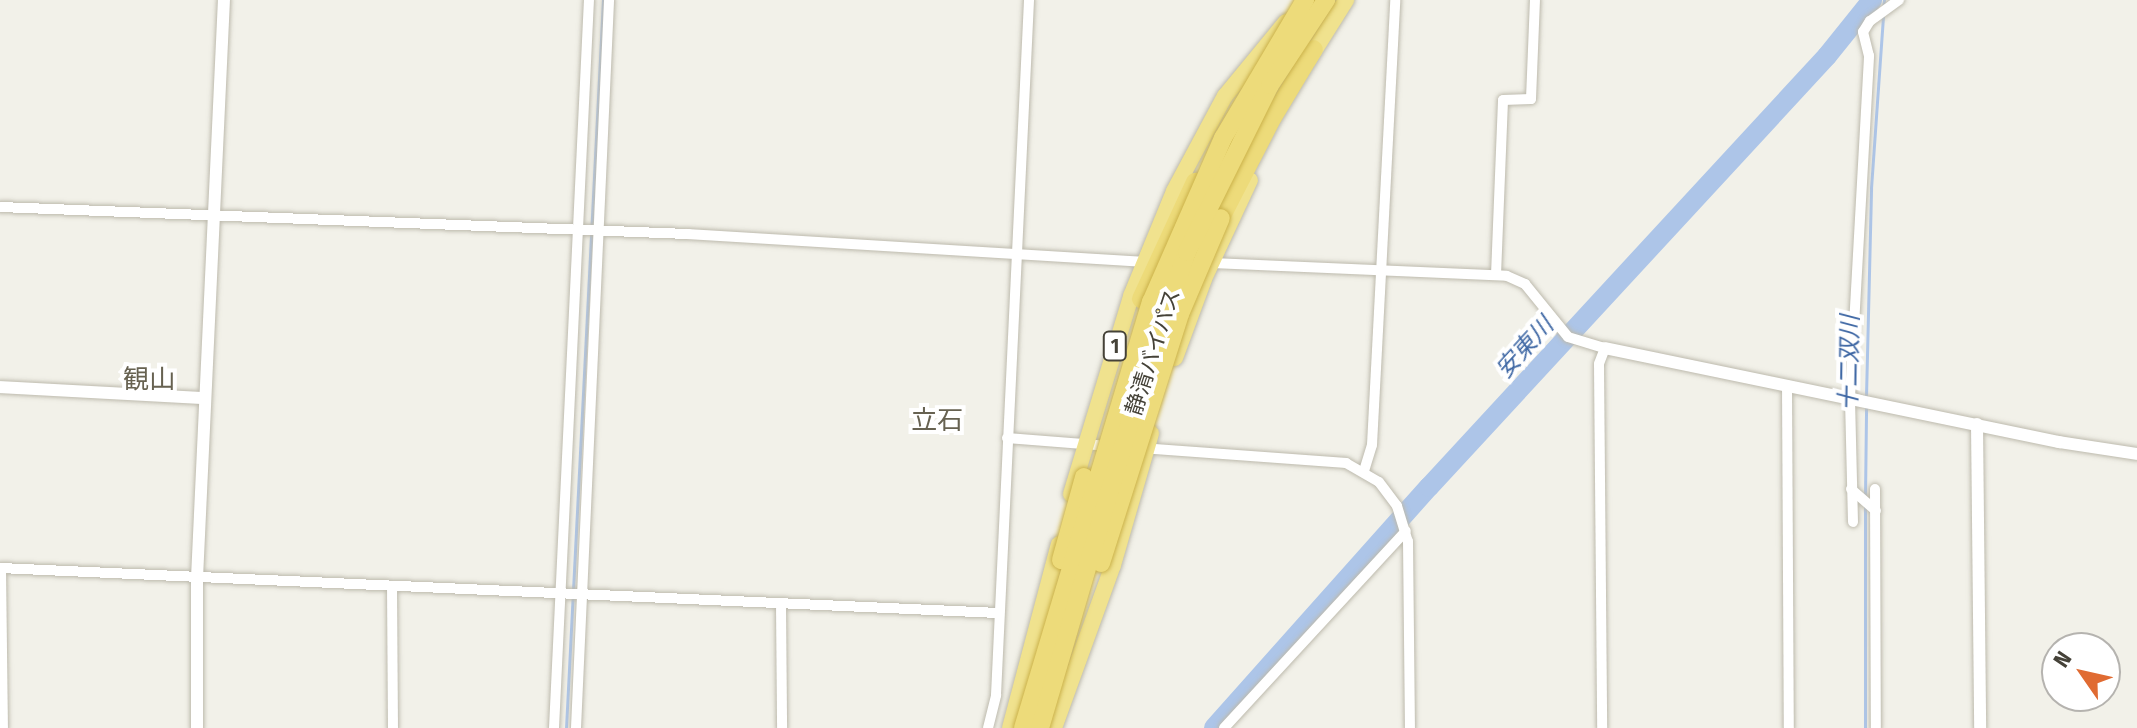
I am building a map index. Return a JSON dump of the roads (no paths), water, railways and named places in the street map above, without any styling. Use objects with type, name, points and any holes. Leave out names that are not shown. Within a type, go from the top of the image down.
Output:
[{"type":"highway","name":"1","points":[[1010,728],[1085,445],[1145,262],[1206,127],[1255,55],[1304,0]]},
{"type":"highway","name":"静清バイパス","points":[[1023,728],[1128,372],[1173,246],[1244,100],[1304,0]]},
{"type":"highway","name":"静清バイパス","points":[[1040,728],[1143,377],[1187,252],[1270,85],[1326,0]]},
{"type":"highway","name":"1","points":[[1052,728],[1175,329],[1221,218],[1273,117],[1346,0]]},
{"type":"highway","name":"1","points":[[1039,673],[1069,527],[1141,299],[1236,100],[1289,19]]},
{"type":"highway","name":"1","points":[[1052,728],[1113,565],[1177,352],[1212,263],[1314,49]]},
{"type":"street","points":[[197,728],[197,578],[224,0]]},
{"type":"street","points":[[554,728],[589,0]]},
{"type":"street","points":[[576,728],[579,595],[609,0]]},
{"type":"street","points":[[988,728],[996,695],[1029,0]]},
{"type":"street","points":[[1364,471],[1372,445],[1395,0]]},
{"type":"street","points":[[1496,275],[1503,100],[1531,99],[1535,0]]},
{"type":"street","points":[[1853,522],[1851,489],[1859,399],[1869,56],[1863,32],[1870,21],[1897,2]]},
{"type":"street","points":[[0,207],[578,230],[1145,262]]},
{"type":"street","points":[[1212,263],[1515,277],[1525,284],[1556,325],[1577,342],[2137,454]]},
{"type":"street","points":[[1602,728],[1599,364],[1605,348]]},
{"type":"street","points":[[1787,385],[1789,728]]},
{"type":"street","points":[[0,387],[205,398]]},
{"type":"street","points":[[1977,424],[1980,728]]},
{"type":"street","points":[[1007,438],[1319,459],[1346,463],[1364,471],[1379,482],[1397,506],[1406,531],[1410,570],[1410,728]]},
{"type":"street","points":[[1851,489],[1876,511]]},
{"type":"street","points":[[1875,489],[1876,728]]},
{"type":"street","points":[[1224,728],[1406,531]]},
{"type":"street","points":[[3,728],[0,568],[998,613]]},
{"type":"street","points":[[392,586],[393,728]]},
{"type":"street","points":[[781,604],[782,728]]},
{"type":"waterway","points":[[566,728],[603,0]]},
{"type":"waterway","name":"安東川","points":[[1214,728],[1429,487],[1827,56],[1872,0]]},
{"type":"waterway","name":"十二双川","points":[[1883,9],[1884,0]]},
{"type":"waterway","name":"十二双川","points":[[1866,396],[1871,188],[1883,16]]},
{"type":"waterway","name":"十二双川","points":[[1865,496],[1866,408]]},
{"type":"waterway","name":"十二双川","points":[[1865,504],[1865,728]]},
{"type":"district","name":"観山","points":[[149,380]]},
{"type":"district","name":"立石","points":[[937,421]]}]
